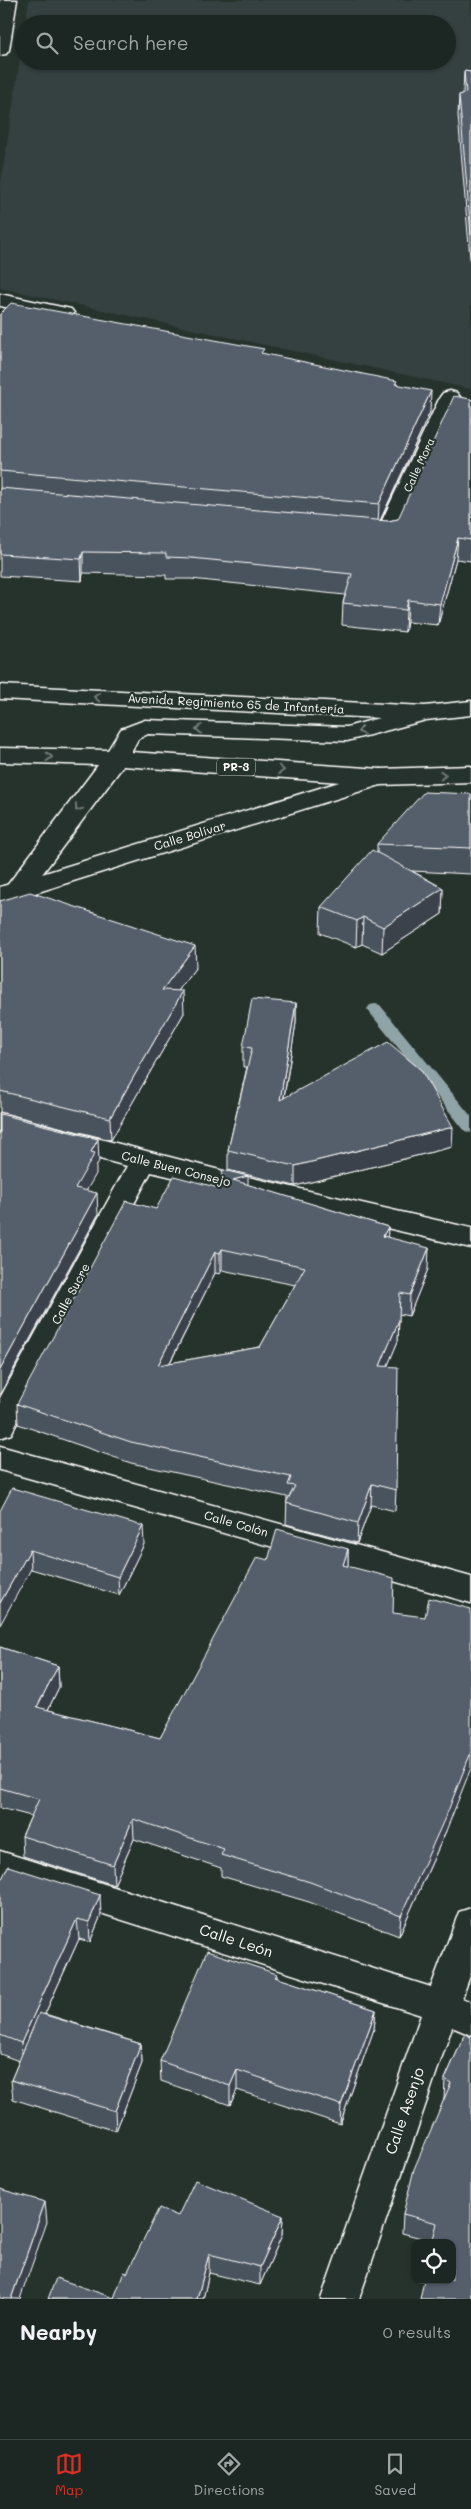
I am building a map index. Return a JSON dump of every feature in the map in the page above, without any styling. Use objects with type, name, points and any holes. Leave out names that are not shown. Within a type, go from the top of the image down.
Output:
[{"type":"main road","points":[[0,50],[8,0]]},
{"type":"main road","points":[[0,300],[86,318]]},
{"type":"main road","name":"Calle Mora","points":[[347,531],[387,534],[441,395],[471,402]]},
{"type":"main road","name":"Avenida Regimiento 65 de Infantería","points":[[0,692],[425,713],[471,708]]},
{"type":"main road","points":[[8,893],[116,758],[129,734],[145,726],[348,734],[425,713]]},
{"type":"main road","name":"PR-3","points":[[0,755],[116,758],[381,776],[471,774]]},
{"type":"main road","name":"Calle Bolívar","points":[[8,893],[381,776]]},
{"type":"main road","name":"Calle Buen Consejo","points":[[0,1123],[143,1162],[342,1210],[471,1238]]},
{"type":"main road","name":"Calle Sucre","points":[[0,1426],[143,1162]]},
{"type":"main road","name":"Calle Colón","points":[[0,1458],[471,1590]]},
{"type":"main road","name":"Calle León","points":[[0,1866],[456,2013]]},
{"type":"main road","name":"Calle Asenjo","points":[[340,2299],[456,2013],[471,1923]]},
{"type":"shaded area","points":[[29,0],[471,0],[471,389],[0,288],[0,189],[18,70],[456,70],[456,15],[26,15]]},
{"type":"building","points":[[464,71],[471,72],[471,235],[459,95],[466,93]]},
{"type":"building","points":[[11,303],[264,349],[261,353],[397,381],[395,384],[431,391],[379,504],[0,471],[0,314]]},
{"type":"building","points":[[454,396],[471,399],[471,540],[458,538],[440,604],[408,600],[406,610],[343,603],[352,574],[166,557],[166,553],[83,552],[81,559],[0,554],[0,488],[388,521],[398,519]]},
{"type":"building","points":[[424,792],[471,794],[471,848],[377,844]]},
{"type":"building","points":[[372,850],[443,888],[383,927],[363,917],[357,921],[321,907]]},
{"type":"building","points":[[30,892],[195,946],[162,990],[183,991],[110,1118],[0,1091],[0,901]]},
{"type":"building","points":[[252,999],[296,1003],[280,1100],[388,1042],[421,1070],[453,1127],[295,1166],[228,1150],[252,1048],[243,1047]]},
{"type":"building","points":[[0,1114],[98,1139],[91,1152],[95,1153],[75,1188],[97,1193],[0,1370]]},
{"type":"building","points":[[223,1170],[248,1176],[233,1180],[388,1227],[383,1236],[429,1248],[410,1295],[400,1293],[399,1320],[380,1366],[398,1367],[396,1490],[372,1484],[358,1523],[286,1503],[295,1486],[288,1485],[291,1477],[131,1442],[17,1404],[126,1201],[156,1209],[174,1176],[219,1188]],"holes":[[[222,1249],[305,1267],[260,1347],[158,1365],[215,1252],[220,1253]]]},
{"type":"building","points":[[12,1488],[143,1526],[118,1577],[30,1550],[0,1603],[0,1511]]},
{"type":"building","points":[[277,1529],[348,1549],[343,1565],[394,1578],[393,1613],[425,1617],[429,1598],[471,1609],[471,1752],[448,1811],[401,1916],[310,1882],[221,1855],[224,1849],[133,1819],[113,1865],[22,1836],[39,1799],[0,1788],[0,1647],[58,1666],[37,1707],[160,1738],[257,1557],[268,1560]]},
{"type":"building","points":[[8,1866],[100,1895],[89,1922],[77,1919],[21,2043],[0,2035],[0,1883]]},
{"type":"building","points":[[207,1951],[277,1974],[275,1977],[376,2010],[341,2105],[237,2070],[230,2086],[160,2061]]},
{"type":"building","points":[[39,2013],[141,2044],[115,2111],[11,2080]]},
{"type":"building","points":[[465,2034],[471,2037],[471,2299],[420,2299],[423,2284],[456,2284],[456,2239],[433,2239],[437,2223],[403,2214],[414,2169],[451,2083],[445,2079]]},
{"type":"building","points":[[195,2180],[283,2216],[260,2267],[209,2254],[197,2299],[48,2299],[56,2278],[114,2298],[124,2272],[127,2273],[159,2208],[178,2216]]},
{"type":"building","points":[[0,2189],[45,2202],[11,2299],[0,2298]]},
{"type":"waterway","points":[[375,1009],[471,1127]]}]
